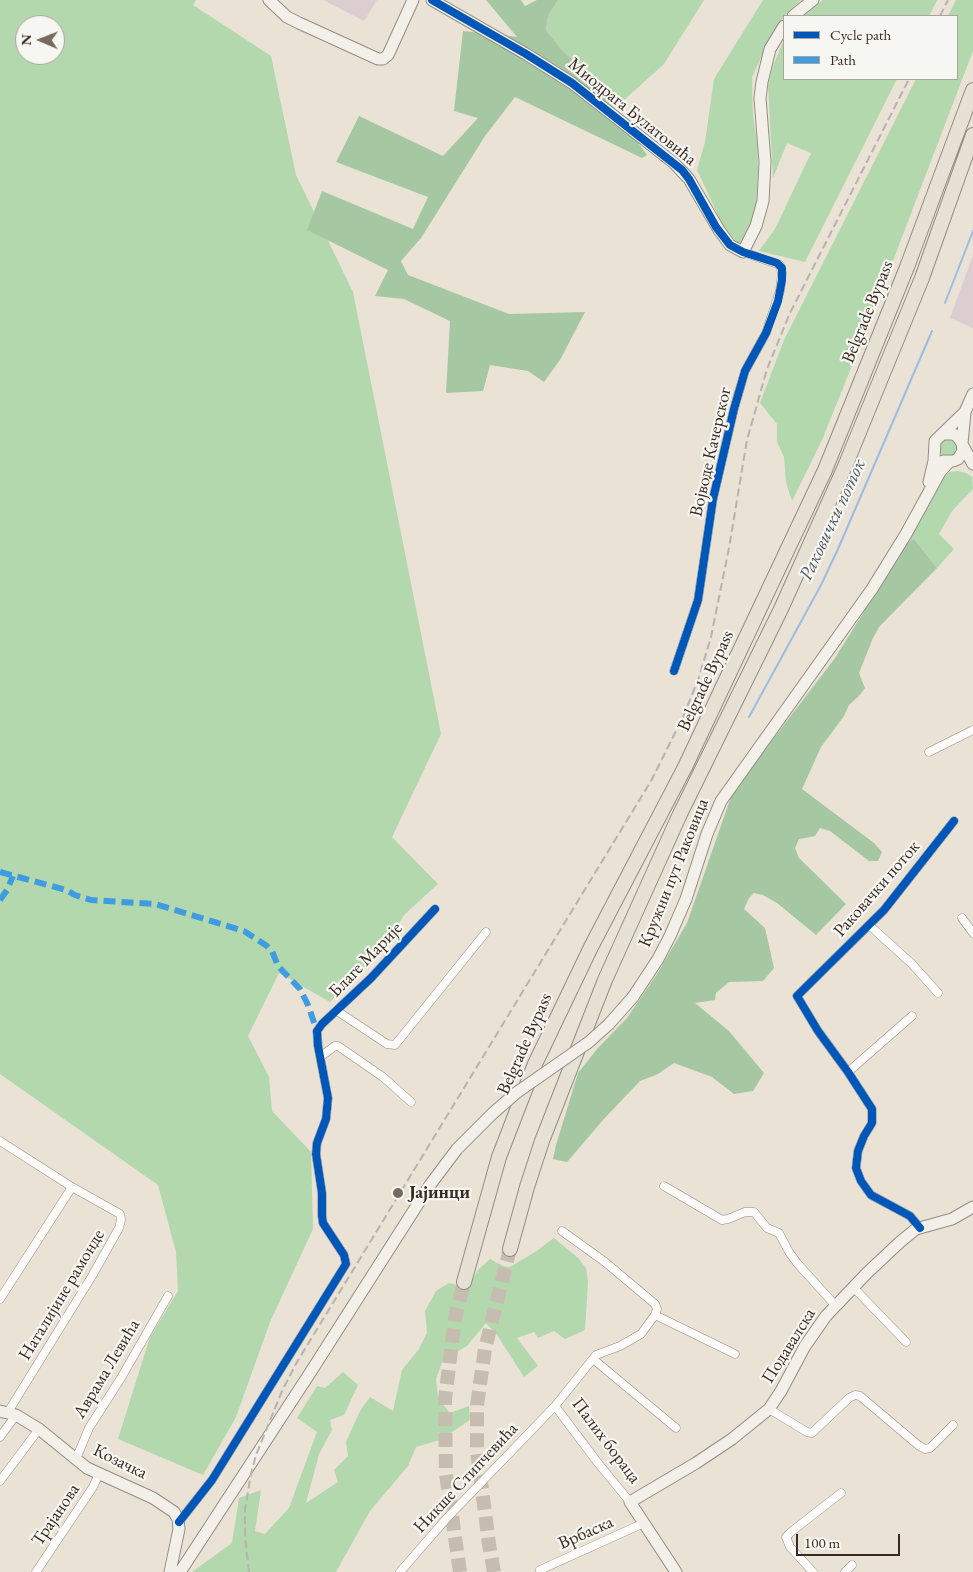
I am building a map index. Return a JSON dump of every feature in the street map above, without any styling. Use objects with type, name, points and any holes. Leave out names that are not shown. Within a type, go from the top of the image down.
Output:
[{"type":"highway","name":"Belgrade Bypass","points":[[464,1282],[499,1157],[536,1064],[591,946],[686,767],[825,470],[906,267],[973,90]]},
{"type":"highway","name":"Belgrade Bypass","points":[[510,1249],[527,1186],[542,1141],[601,989],[676,823],[777,618],[846,464],[922,278],[973,135]]},
{"type":"street","points":[[269,0],[287,17],[378,60],[388,55],[413,0]]},
{"type":"street","name":"Миодрага Булатовића","points":[[432,0],[572,83],[686,174],[730,245],[743,252],[777,263],[782,268],[782,273]]},
{"type":"street","points":[[794,15],[813,0]]},
{"type":"street","points":[[743,252],[756,226],[763,201],[765,162],[760,98],[762,82],[770,50],[783,28]]},
{"type":"street","name":"Војводе Качерског","points":[[674,671],[698,600],[713,499],[734,409],[745,371],[766,333],[778,301],[782,273]]},
{"type":"street","points":[[951,462],[961,455],[965,412],[973,394]]},
{"type":"street","points":[[965,412],[935,441],[935,453],[940,460],[973,470]]},
{"type":"street","points":[[944,434],[953,434],[960,439],[973,464]]},
{"type":"street","name":"Кружни пут Раковица","points":[[924,498],[935,453]]},
{"type":"street","name":"Кружни пут Раковица","points":[[180,1572],[430,1185],[457,1149],[516,1093],[589,1042],[609,1024],[633,996],[658,959],[670,936],[686,900],[707,834],[722,802],[872,588],[906,534],[924,498],[940,472],[951,462]]},
{"type":"street","points":[[930,752],[973,730]]},
{"type":"street","name":"Раковачки поток","points":[[848,1072],[818,1031],[797,996],[884,910],[954,820]]},
{"type":"street","name":"Благе Марије","points":[[320,1058],[316,1038],[317,1031],[322,1024],[371,978],[435,909]]},
{"type":"street","points":[[962,918],[973,932]]},
{"type":"street","points":[[870,925],[912,964],[938,993]]},
{"type":"street","name":"Благе Марије","points":[[337,1011],[387,1044],[395,1045],[486,932]]},
{"type":"street","points":[[912,1016],[848,1072],[872,1109],[873,1114],[872,1123],[858,1151],[856,1168],[859,1178],[872,1195],[910,1216],[920,1228]]},
{"type":"street","points":[[170,1572],[179,1522],[212,1480],[346,1264],[344,1256],[326,1228],[322,1216],[322,1193],[316,1154],[317,1143],[326,1119],[328,1098],[320,1058],[335,1046],[338,1046],[384,1077],[411,1102]]},
{"type":"street","points":[[0,1142],[72,1187],[0,1298]]},
{"type":"street","points":[[664,1186],[722,1220],[745,1212],[754,1212],[767,1228],[779,1233],[797,1263],[835,1306]]},
{"type":"street","name":"Наталијине рамонде","points":[[0,1437],[8,1413],[92,1276],[119,1228],[120,1214],[72,1187]]},
{"type":"street","name":"Подавалска","points":[[630,1502],[718,1449],[768,1409],[781,1391],[805,1346],[835,1306],[900,1242],[920,1228],[952,1219],[973,1207]]},
{"type":"street","points":[[562,1231],[605,1262],[655,1304],[657,1309],[655,1315],[735,1354]]},
{"type":"street","points":[[853,1287],[906,1342]]},
{"type":"street","name":"Аврама Левића","points":[[76,1459],[89,1428],[121,1378],[168,1296]]},
{"type":"street","name":"Палих бораца","points":[[655,1315],[641,1334],[620,1346],[598,1354],[554,1406],[630,1502],[676,1572]]},
{"type":"street","points":[[593,1359],[676,1428]]},
{"type":"street","points":[[768,1409],[807,1432],[812,1433],[850,1398],[855,1395],[860,1396],[925,1449],[930,1448],[953,1425]]},
{"type":"street","name":"Никше Стипчевића","points":[[400,1572],[447,1518],[554,1406]]},
{"type":"street","name":"Козачка","points":[[8,1413],[39,1429],[76,1459],[99,1474],[162,1503],[174,1512],[179,1522]]},
{"type":"street","points":[[0,1481],[39,1429]]},
{"type":"street","name":"Трајанова","points":[[36,1572],[93,1487],[99,1474]]},
{"type":"street","points":[[813,1572],[790,1546],[786,1538],[791,1532],[842,1493]]},
{"type":"street","name":"Врбаска","points":[[540,1570],[644,1523]]},
{"type":"street","points":[[845,1572],[852,1565]]},
{"type":"shaded area","points":[[323,0],[377,0],[364,21]]},
{"type":"shaded area","points":[[973,255],[973,328],[950,318]]},
{"type":"green space","points":[[0,0],[196,0],[193,5],[271,56],[296,175],[353,292],[441,734],[392,837],[438,884],[405,914],[381,951],[330,1002],[279,973],[248,1036],[269,1077],[272,1111],[311,1152],[313,1229],[270,1322],[236,1417],[203,1475],[118,1439],[150,1337],[178,1291],[176,1252],[158,1185],[0,1074]]},
{"type":"green space","points":[[486,0],[521,0],[525,6],[537,0],[558,0],[548,16],[546,30],[561,49],[591,78],[647,155],[642,158],[515,97],[485,136],[421,238],[401,261],[408,275],[509,314],[585,312],[560,360],[544,382],[528,371],[490,365],[483,391],[446,393],[450,321],[404,299],[375,296],[388,270],[307,230],[322,191],[413,229],[428,197],[336,162],[359,116],[443,156],[478,118],[454,111],[463,31],[517,37]]},
{"type":"green space","points":[[558,0],[704,0],[664,64],[614,109],[591,78],[561,49],[546,30],[548,16]]},
{"type":"green space","points":[[763,0],[801,0],[783,15],[752,77],[758,170],[756,208],[749,231],[741,247],[723,226],[697,170],[705,142],[714,79]]},
{"type":"green space","points":[[823,0],[937,0],[930,15],[804,15]]},
{"type":"green space","points":[[956,0],[973,0],[973,51],[870,321],[822,440],[792,501],[786,482],[784,457],[777,442],[777,424],[760,403],[784,340],[915,80],[958,80],[958,15],[948,15]]},
{"type":"green space","points":[[783,42],[783,80],[896,80],[805,262],[759,251],[775,229],[811,153],[787,143],[773,178],[768,85],[773,66]]},
{"type":"green space","points":[[948,439],[954,442],[957,448],[954,454],[948,457],[942,454],[939,448],[942,442]]},
{"type":"green space","points":[[958,471],[972,477],[973,489],[952,511],[939,534],[954,549],[937,568],[914,539],[907,543],[923,510],[928,508],[943,478],[950,472]]},
{"type":"green space","points":[[914,539],[937,568],[879,627],[859,673],[865,688],[849,705],[844,716],[821,747],[802,789],[874,843],[882,852],[878,861],[869,861],[830,831],[820,828],[815,836],[799,839],[795,848],[799,858],[846,904],[816,935],[777,903],[763,895],[754,893],[749,898],[744,909],[765,928],[774,968],[763,981],[729,982],[716,993],[715,1000],[695,1003],[729,1031],[764,1073],[753,1091],[734,1094],[712,1077],[674,1063],[658,1074],[640,1081],[567,1162],[553,1159],[578,1073],[597,1049],[627,1018],[657,974],[687,923],[732,794],[835,658],[907,543]]},
{"type":"green space","points":[[554,1238],[578,1258],[586,1268],[588,1281],[585,1330],[565,1339],[554,1331],[538,1338],[534,1332],[517,1338],[538,1366],[524,1377],[497,1335],[486,1323],[467,1346],[443,1360],[436,1379],[438,1398],[450,1413],[469,1406],[470,1420],[440,1440],[416,1447],[408,1466],[370,1511],[336,1572],[192,1572],[232,1543],[239,1498],[261,1490],[255,1531],[265,1534],[289,1508],[317,1432],[297,1418],[317,1386],[325,1388],[343,1372],[358,1385],[344,1415],[330,1420],[332,1430],[319,1454],[306,1503],[338,1482],[334,1470],[348,1456],[346,1442],[360,1411],[370,1397],[393,1411],[402,1370],[419,1349],[427,1333],[425,1311],[436,1291],[449,1283],[468,1288],[478,1270],[490,1259],[503,1266],[510,1267]]},
{"type":"waterway","name":"Раковички поток","points":[[945,303],[973,231]]},
{"type":"waterway","name":"Раковички поток","points":[[749,717],[821,585],[932,331]]},
{"type":"tunnel","points":[[494,1572],[477,1451],[477,1405],[485,1349],[510,1249]]},
{"type":"tunnel","points":[[460,1572],[446,1474],[445,1399],[455,1318],[464,1282]]},
{"type":"railway","points":[[940,15],[948,0]]},
{"type":"railway","points":[[249,1572],[245,1537],[245,1509],[251,1474],[256,1455],[282,1391],[297,1362],[651,781],[684,715],[699,677],[711,637],[729,548],[747,440],[767,369],[790,313],[908,80]]},
{"type":"marked path","points":[[0,872],[66,890],[91,900],[155,904],[244,931],[272,951],[278,966],[300,989],[317,1031]]},
{"type":"marked path","points":[[0,900],[13,876]]},
{"type":"cycle path","points":[[432,0],[572,83],[682,170],[716,227],[730,245],[743,252],[777,263],[782,268],[778,301],[766,333],[745,371],[734,409],[713,499],[698,600],[674,671]]},
{"type":"cycle path","points":[[920,1228],[910,1216],[871,1195],[861,1181],[856,1168],[858,1151],[872,1123],[872,1109],[818,1031],[797,996],[884,910],[954,821]]},
{"type":"cycle path","points":[[179,1522],[212,1480],[346,1264],[344,1255],[323,1223],[322,1216],[322,1193],[316,1154],[317,1143],[326,1119],[328,1098],[317,1031],[371,978],[435,909]]},
{"type":"place","name":"Јајинци","points":[[398,1193]]}]
